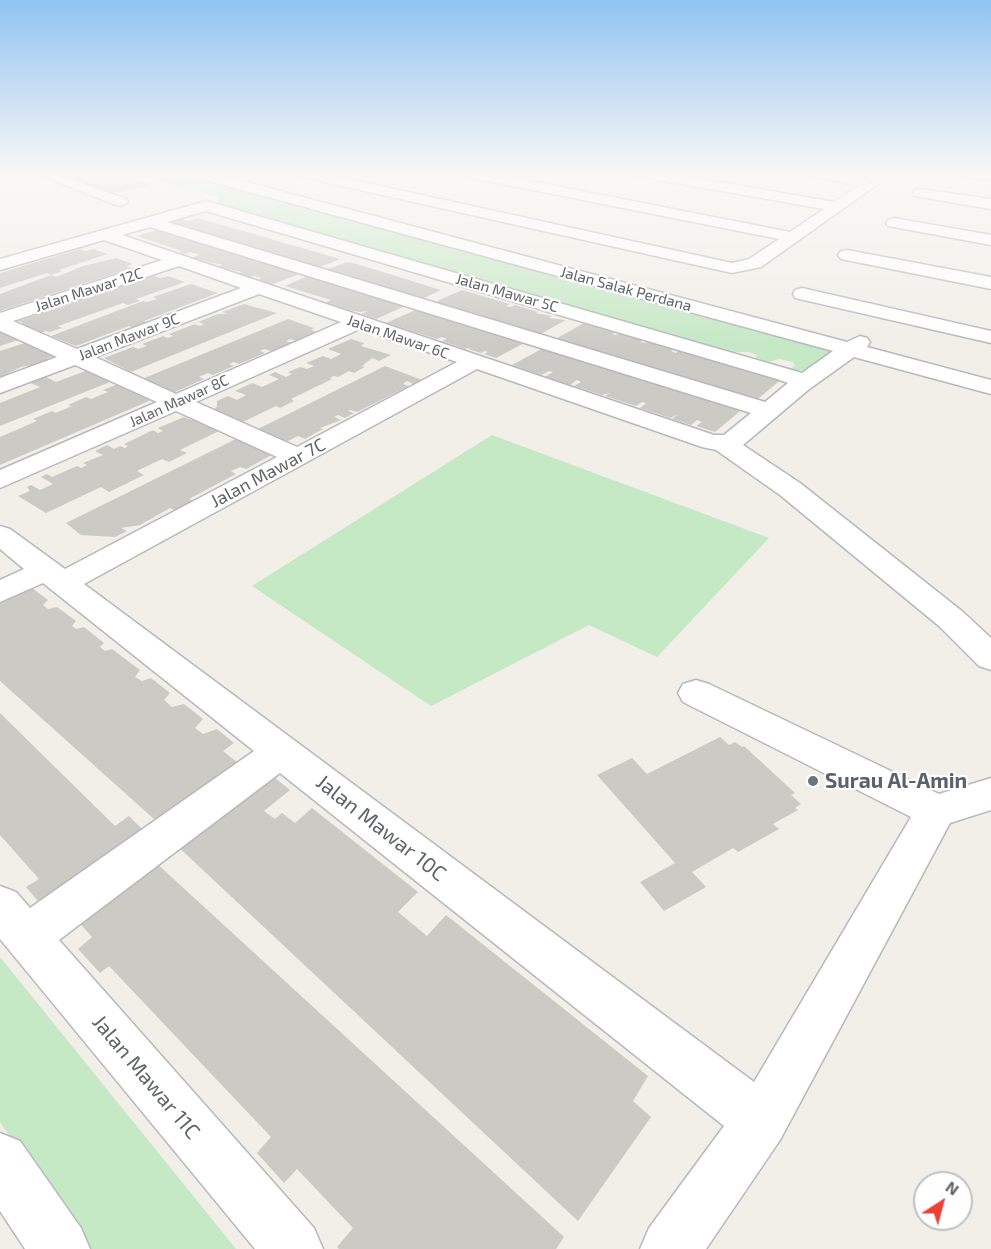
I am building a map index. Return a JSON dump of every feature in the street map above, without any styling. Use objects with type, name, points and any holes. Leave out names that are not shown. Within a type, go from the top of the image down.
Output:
[{"type":"street","points":[[0,265],[122,230]]},
{"type":"street","points":[[178,230],[768,411]]},
{"type":"street","name":"Jalan Mawar 5C","points":[[290,230],[784,374],[797,379],[800,386]]},
{"type":"street","name":"Jalan Salak Perdana","points":[[414,230],[855,346],[991,377]]},
{"type":"street","name":"Jalan Salak Perdana","points":[[431,230],[855,346],[991,387]]},
{"type":"street","points":[[562,230],[732,268],[755,262],[803,230]]},
{"type":"street","points":[[759,230],[793,237]]},
{"type":"street","points":[[936,230],[991,240]]},
{"type":"street","name":"Jalan Mawar 6C","points":[[105,235],[692,437],[723,443]]},
{"type":"street","name":"Jalan Mawar 9C","points":[[0,386],[364,252]]},
{"type":"street","points":[[847,255],[991,283]]},
{"type":"street","name":"Jalan Mawar 12C","points":[[0,321],[178,261]]},
{"type":"street","name":"Jalan Mawar 8C","points":[[0,480],[177,402],[466,281]]},
{"type":"street","points":[[802,294],[991,338]]},
{"type":"street","name":"Jalan Mawar 7C","points":[[0,592],[54,576],[481,365],[538,340],[584,315]]},
{"type":"street","points":[[0,321],[298,457]]},
{"type":"street","points":[[723,443],[733,440],[800,386],[855,346]]},
{"type":"street","points":[[723,443],[799,496],[951,619],[991,658]]},
{"type":"street","name":"Jalan Mawar 10C","points":[[0,535],[761,1121]]},
{"type":"street","points":[[696,693],[936,811],[991,794]]},
{"type":"street","points":[[13,922],[282,751]]},
{"type":"street","points":[[670,1249],[761,1121],[936,811]]},
{"type":"street","name":"Jalan Mawar 11C","points":[[13,922],[293,1249]]},
{"type":"street","points":[[0,1161],[60,1249]]},
{"type":"green space","points":[[307,230],[398,230],[678,306],[826,348],[831,353],[809,369],[797,371],[791,369],[795,365],[793,362],[779,359],[769,362],[756,358],[757,355],[749,352],[735,352]]},
{"type":"green space","points":[[492,435],[769,538],[657,657],[589,625],[431,706],[252,586]]},
{"type":"green space","points":[[0,957],[236,1249],[85,1249],[0,1122]]},
{"type":"building","points":[[164,230],[302,273],[270,285],[257,280],[262,278],[237,274],[242,272],[191,258],[200,255],[190,252],[184,254],[178,252],[182,251],[137,236]]},
{"type":"building","points":[[196,230],[241,230],[340,259],[320,267],[302,262],[297,264],[262,253],[266,251],[233,244],[238,243]]},
{"type":"building","points":[[80,249],[85,251],[93,249],[108,254],[59,270],[62,271],[51,275],[47,273],[0,288],[0,273]]},
{"type":"building","points":[[116,258],[133,264],[126,266],[132,268],[0,311],[0,294],[51,275],[56,277],[83,266]]},
{"type":"building","points":[[347,262],[441,290],[422,299],[326,270]]},
{"type":"building","points":[[310,275],[412,303],[376,319],[361,314],[368,311],[348,310],[325,303],[331,300],[285,286]]},
{"type":"building","points":[[154,276],[160,278],[168,276],[185,282],[136,299],[140,301],[128,305],[123,303],[58,326],[62,328],[50,332],[37,334],[19,327],[23,323],[19,321]]},
{"type":"building","points":[[191,284],[218,293],[144,321],[150,323],[135,329],[129,326],[76,346],[51,336],[143,301],[157,299],[153,297]]},
{"type":"building","points":[[462,290],[510,304],[506,306],[515,305],[538,312],[535,313],[552,316],[549,318],[566,320],[535,337],[428,305]]},
{"type":"building","points":[[244,304],[277,313],[131,372],[104,358],[133,347],[138,349],[147,346],[142,344],[163,336],[168,338],[173,336],[169,334],[195,324],[200,326],[204,324],[198,322],[218,314],[227,314],[222,312]]},
{"type":"building","points":[[422,307],[530,340],[496,358],[484,354],[488,352],[485,351],[481,353],[468,349],[471,347],[465,349],[442,341],[447,339],[442,337],[437,339],[401,328],[405,326],[400,328],[386,323]]},
{"type":"building","points":[[288,319],[314,328],[311,330],[317,332],[296,341],[291,339],[286,341],[291,343],[271,351],[264,349],[260,351],[265,353],[239,364],[234,362],[229,364],[234,366],[213,375],[208,373],[199,377],[204,379],[175,392],[142,379]]},
{"type":"building","points":[[586,322],[618,331],[612,334],[616,335],[621,332],[645,339],[640,342],[645,343],[649,340],[676,348],[671,351],[676,353],[680,349],[761,372],[757,375],[783,378],[753,403],[550,342]]},
{"type":"building","points":[[0,328],[27,337],[0,346]]},
{"type":"building","points":[[351,339],[364,343],[361,346],[391,355],[379,361],[372,358],[362,366],[365,367],[354,373],[349,371],[338,377],[329,378],[332,379],[291,399],[294,401],[280,408],[276,406],[239,424],[210,412],[217,407],[217,401],[228,396],[237,400],[246,395],[235,391],[252,383],[262,387],[279,379],[269,375],[275,372],[286,377],[292,374],[288,372],[300,367],[307,369],[314,366],[306,363],[323,356],[331,359],[341,354],[328,349]]},
{"type":"building","points":[[31,341],[57,355],[46,359],[50,361],[36,366],[21,367],[0,377],[0,351]]},
{"type":"building","points":[[545,347],[745,407],[715,432],[696,426],[702,422],[697,420],[691,425],[672,419],[678,414],[670,418],[640,408],[646,403],[642,402],[636,406],[605,396],[610,393],[602,395],[574,386],[581,382],[577,380],[570,385],[545,377],[553,372],[549,371],[541,375],[512,365]]},
{"type":"building","points":[[385,366],[422,380],[413,384],[407,381],[403,384],[409,386],[357,412],[348,411],[354,413],[345,418],[338,415],[334,417],[341,420],[320,428],[323,429],[305,439],[298,436],[288,441],[279,440],[256,430]]},
{"type":"building","points":[[91,369],[115,380],[0,426],[0,403],[40,387],[28,382],[44,376],[56,382]]},
{"type":"building","points":[[120,383],[156,398],[0,465],[0,437],[37,421],[33,419],[52,411],[56,413],[86,397],[91,399],[108,392],[103,390]]},
{"type":"building","points":[[199,416],[225,428],[180,450],[187,453],[169,462],[162,459],[137,471],[144,475],[109,492],[101,487],[46,513],[18,496],[30,491],[27,487],[31,485],[40,490],[53,484],[41,477],[47,474],[52,477],[77,466],[81,468],[87,465],[83,463],[103,455],[95,451],[107,445],[114,449],[120,446],[125,448],[128,446],[124,444],[153,430],[158,433],[163,431],[158,428],[184,417],[191,420]]},
{"type":"building","points":[[244,435],[275,453],[246,469],[240,467],[231,471],[236,474],[189,499],[196,502],[178,512],[170,508],[140,525],[121,528],[127,531],[115,537],[81,535],[66,523]]},
{"type":"building","points":[[28,585],[48,600],[43,605],[48,609],[57,607],[76,621],[72,626],[76,629],[84,627],[104,643],[100,647],[105,651],[112,649],[140,670],[135,677],[142,681],[151,678],[170,693],[164,700],[172,707],[184,704],[203,719],[195,728],[203,734],[217,729],[234,743],[223,751],[242,766],[164,828],[0,681],[0,599]]},
{"type":"building","points":[[0,713],[115,826],[129,816],[148,835],[44,908],[26,887],[39,879],[0,835]]},
{"type":"building","name":"Surau Al-Amin","points":[[720,737],[729,745],[735,742],[744,746],[795,793],[791,795],[801,804],[795,808],[798,810],[773,824],[779,829],[738,852],[733,848],[692,872],[706,887],[664,911],[640,882],[675,863],[597,775],[632,758],[647,774]]},
{"type":"building","points":[[270,774],[290,790],[264,811],[275,819],[282,813],[295,823],[312,808],[418,892],[398,912],[427,936],[446,915],[648,1076],[633,1101],[651,1117],[578,1221],[174,843]]},
{"type":"building","points":[[154,861],[564,1237],[556,1249],[339,1249],[337,1247],[353,1228],[297,1169],[284,1183],[257,1153],[271,1137],[109,966],[100,973],[78,949],[92,937],[76,919]]},
{"type":"place","name":"Surau Al-Amin","points":[[813,781]]}]
